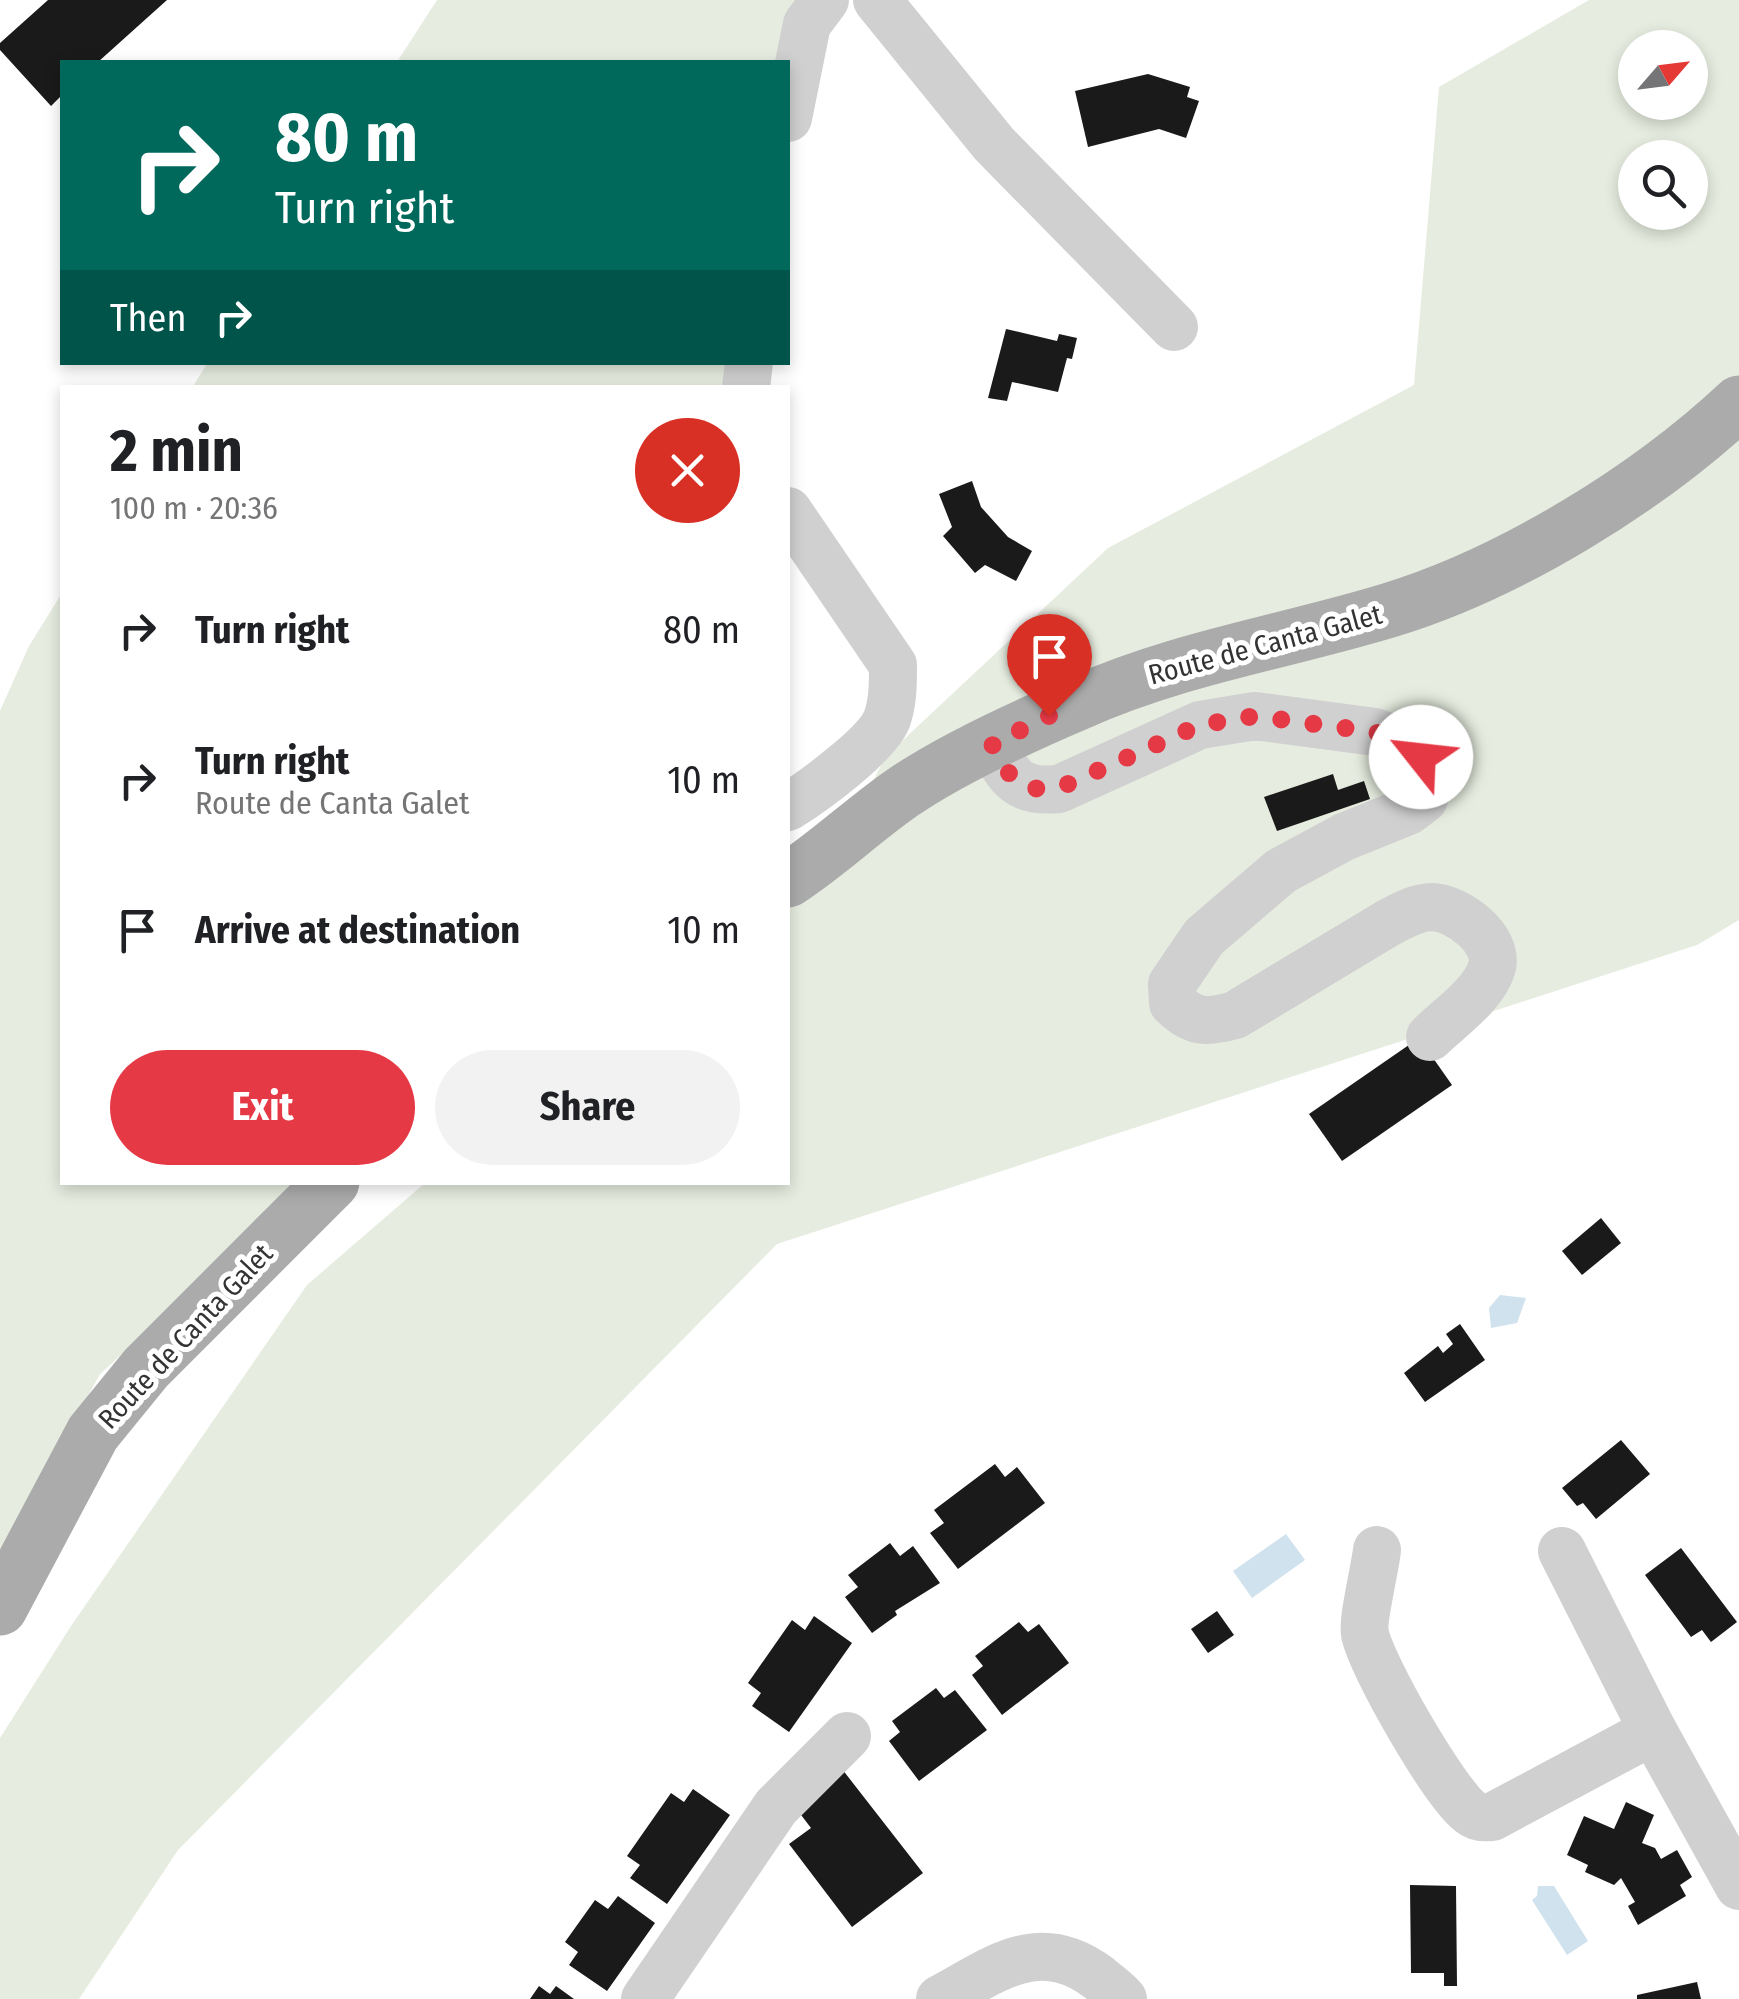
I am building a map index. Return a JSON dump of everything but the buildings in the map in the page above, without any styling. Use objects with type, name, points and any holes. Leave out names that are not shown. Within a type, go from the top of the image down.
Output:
[{"type":"main road","name":"Route de Canta Galet","points":[[790,878],[904,791],[1078,702],[1163,669],[1388,610],[1462,585],[1630,490],[1710,430],[1739,403]]},
{"type":"main road","name":"Route de Canta Galet","points":[[0,1608],[93,1433],[146,1368],[329,1185]]},
{"type":"street","points":[[790,108],[807,24],[824,0]]},
{"type":"street","points":[[876,0],[994,144],[1174,327]]},
{"type":"street","points":[[790,514],[892,665],[893,691],[886,724],[856,756],[790,805]]},
{"type":"street","points":[[992,744],[1016,782],[1036,791],[1059,788],[1200,725],[1255,716],[1375,732],[1406,743],[1421,757],[1429,782],[1424,799],[1408,811],[1344,837],[1281,870],[1204,938],[1172,984],[1172,1002],[1188,1018],[1210,1022],[1234,1016],[1388,922],[1432,907],[1453,913],[1476,928],[1491,949],[1492,966],[1482,986],[1430,1037]]},
{"type":"street","points":[[1377,1550],[1364,1630],[1425,1754],[1470,1812],[1492,1817],[1653,1732]]},
{"type":"street","points":[[1562,1552],[1653,1732],[1739,1886]]},
{"type":"street","points":[[645,1999],[776,1808],[847,1736]]},
{"type":"street","points":[[940,1999],[1007,1962],[1034,1955],[1064,1958],[1086,1969],[1122,1999]]},
{"type":"shaded area","points":[[437,0],[805,0],[789,60],[398,60]]},
{"type":"shaded area","points":[[1589,0],[1739,0],[1739,920],[1697,945],[777,1244],[178,1850],[79,1999],[0,1999],[0,1738],[71,1626],[307,1285],[423,1185],[790,1185],[790,901],[819,884],[886,756],[1108,548],[1414,385],[1439,87]]},
{"type":"shaded area","points":[[206,365],[731,365],[726,385],[194,385]]},
{"type":"shaded area","points":[[60,596],[60,1185],[301,1185],[100,1374],[0,1557],[0,711],[29,646]]},
{"type":"water","points":[[1500,1295],[1526,1298],[1517,1323],[1491,1328],[1489,1308]]},
{"type":"water","points":[[1286,1534],[1305,1560],[1252,1598],[1233,1571]]},
{"type":"water","points":[[1538,1886],[1554,1886],[1588,1941],[1567,1955],[1532,1900],[1537,1896]]},
{"type":"route","points":[[1049,716],[992,744],[1016,782],[1036,791],[1059,788],[1200,725],[1255,716],[1375,732],[1406,743],[1421,757]]}]
